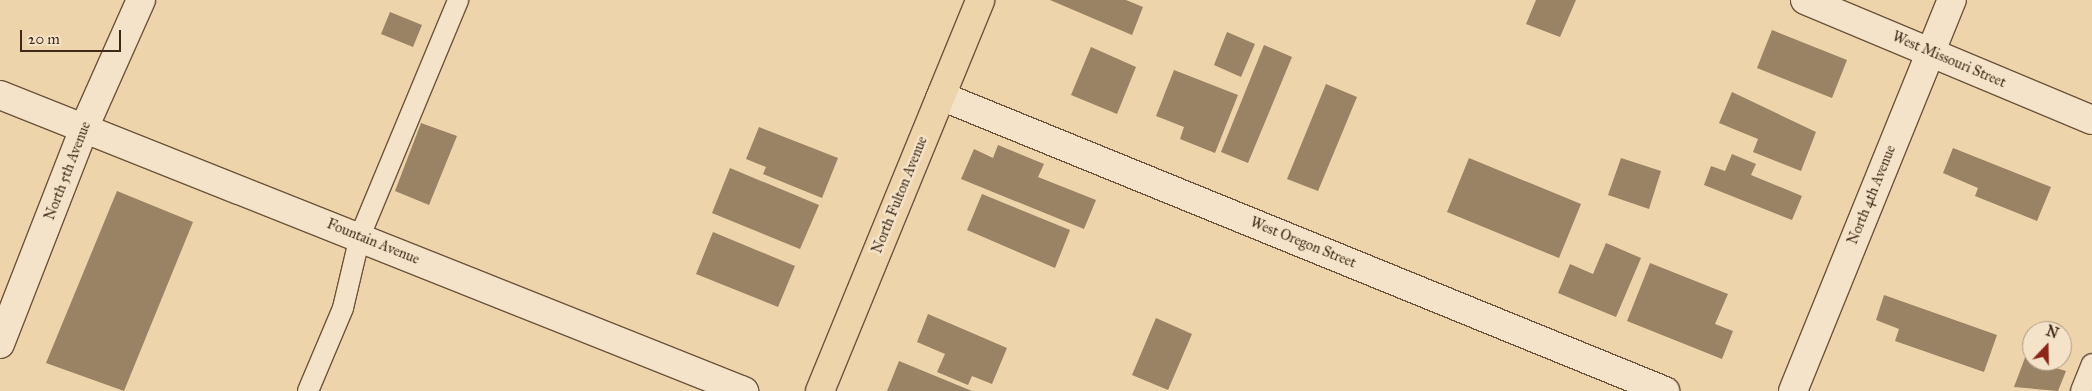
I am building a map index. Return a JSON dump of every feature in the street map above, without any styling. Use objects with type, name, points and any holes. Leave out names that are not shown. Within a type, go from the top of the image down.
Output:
[{"type":"main road","name":"North Fulton Avenue","points":[[820,391],[980,0]]},
{"type":"street","name":"North 5th Avenue","points":[[0,344],[84,128],[141,0]]},
{"type":"street","name":"West Missouri Street","points":[[1805,0],[2092,120]]},
{"type":"street","name":"North 4th Avenue","points":[[1793,391],[1952,0]]},
{"type":"street","name":"Fountain Avenue","points":[[0,95],[360,236],[744,391]]},
{"type":"street","name":"West Oregon Street","points":[[940,96],[1665,391]]},
{"type":"lane","points":[[308,391],[344,308],[360,236],[458,0]]},
{"type":"lane","points":[[2081,391],[2092,364]]},
{"type":"building","points":[[1050,0],[1126,0],[1143,7],[1132,35]]},
{"type":"building","points":[[1536,0],[1576,0],[1560,37],[1526,24]]},
{"type":"building","points":[[390,12],[422,25],[413,47],[381,34]]},
{"type":"building","points":[[1772,30],[1847,60],[1832,98],[1757,68]]},
{"type":"building","points":[[1227,32],[1255,44],[1241,77],[1214,65]]},
{"type":"building","points":[[1264,45],[1292,57],[1248,163],[1221,152]]},
{"type":"building","points":[[1091,47],[1136,67],[1117,114],[1071,95]]},
{"type":"building","points":[[1174,70],[1238,95],[1215,153],[1180,139],[1184,127],[1156,116]]},
{"type":"building","points":[[1326,84],[1357,97],[1318,191],[1287,179]]},
{"type":"building","points":[[1732,92],[1816,132],[1801,171],[1753,152],[1758,139],[1719,123]]},
{"type":"building","points":[[421,123],[457,136],[429,205],[395,191]]},
{"type":"building","points":[[759,127],[838,158],[822,198],[763,174],[766,167],[746,159]]},
{"type":"building","points":[[998,145],[1044,164],[1038,177],[1096,200],[1084,229],[961,179],[974,149],[993,158]]},
{"type":"building","points":[[1953,148],[2051,187],[2037,221],[1975,196],[1978,188],[1943,173]]},
{"type":"building","points":[[1732,154],[1756,164],[1751,175],[1802,196],[1792,220],[1704,185],[1711,166],[1725,171]]},
{"type":"building","points":[[1469,158],[1581,204],[1559,258],[1447,212]]},
{"type":"building","points":[[1621,158],[1661,171],[1649,209],[1608,195]]},
{"type":"building","points":[[730,168],[819,205],[800,249],[712,213]]},
{"type":"building","points":[[117,191],[193,222],[124,391],[46,363]]},
{"type":"building","points":[[982,194],[1070,230],[1055,268],[967,230]]},
{"type":"building","points":[[713,232],[795,266],[778,307],[696,274]]},
{"type":"building","points":[[1606,243],[1641,258],[1616,317],[1558,293],[1570,264],[1593,274]]},
{"type":"building","points":[[1650,263],[1728,294],[1715,324],[1733,331],[1722,359],[1627,321]]},
{"type":"building","points":[[1884,295],[1997,335],[1984,372],[1895,341],[1899,329],[1876,320]]},
{"type":"building","points":[[928,314],[1007,348],[992,384],[972,376],[968,385],[937,372],[945,354],[917,342]]},
{"type":"building","points":[[1156,318],[1192,334],[1168,390],[1132,375]]},
{"type":"building","points":[[899,361],[972,391],[887,391]]},
{"type":"building","points":[[2022,366],[2022,371],[2066,371],[2058,391],[2014,387]]}]
